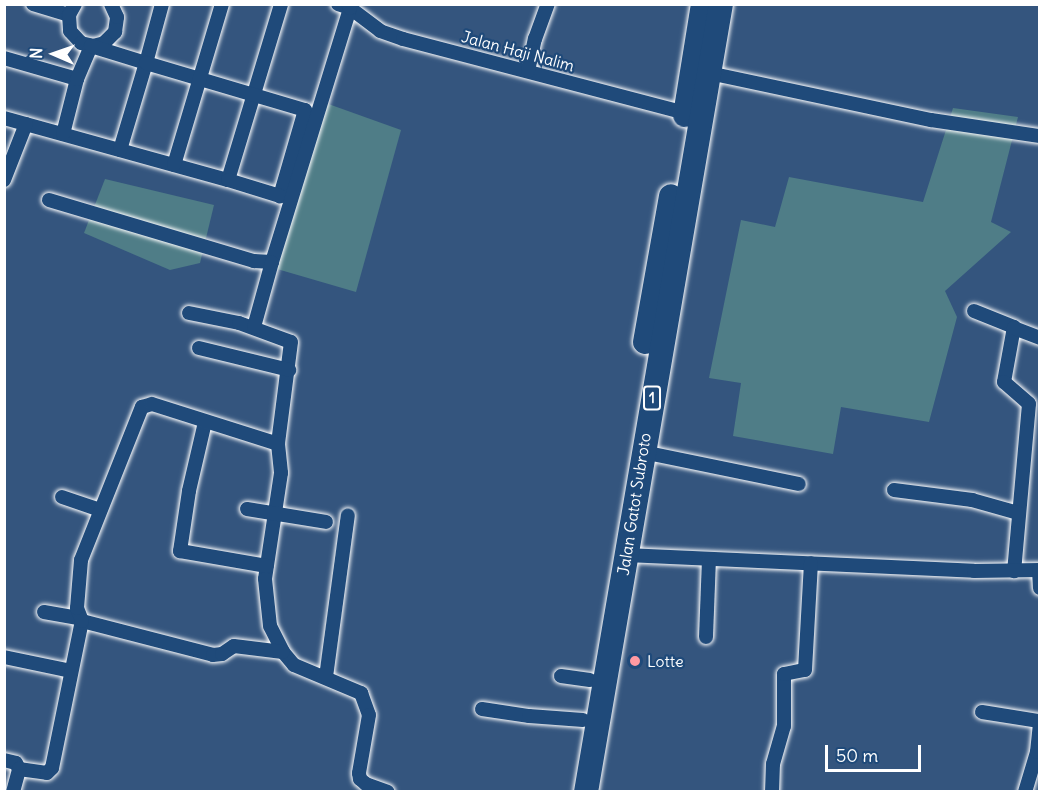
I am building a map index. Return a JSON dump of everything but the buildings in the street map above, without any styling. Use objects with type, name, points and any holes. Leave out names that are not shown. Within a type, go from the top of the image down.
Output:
[{"type":"highway","name":"Jalan Gatot Subroto","points":[[572,792],[703,4]]},
{"type":"highway","name":"Jalan Gatot Subroto","points":[[586,792],[721,4]]},
{"type":"street","points":[[4,118],[279,196],[305,110],[91,46],[74,38],[70,31],[72,10],[33,4]]},
{"type":"street","points":[[91,46],[104,43],[115,32],[117,17],[111,4]]},
{"type":"street","points":[[120,150],[162,4]]},
{"type":"street","points":[[174,165],[222,4]]},
{"type":"street","points":[[228,180],[281,4]]},
{"type":"street","points":[[528,71],[535,39],[548,4]]},
{"type":"street","points":[[254,327],[345,6]]},
{"type":"street","name":"Jalan Haji Nalim","points":[[345,6],[372,26],[395,36],[685,113]]},
{"type":"street","points":[[63,134],[77,79],[91,46]]},
{"type":"street","points":[[4,58],[77,79]]},
{"type":"street","points":[[709,73],[931,120],[1040,136]]},
{"type":"street","points":[[4,180],[26,124]]},
{"type":"street","points":[[49,200],[254,261],[272,262]]},
{"type":"street","points":[[974,311],[1040,338]]},
{"type":"street","points":[[189,313],[254,327],[291,342],[278,444],[281,473],[265,579],[270,626],[283,652],[294,664],[360,693],[366,703],[368,727],[358,773],[366,784],[388,792]]},
{"type":"street","points":[[1014,328],[1004,382],[1029,404],[1014,571]]},
{"type":"street","points":[[199,348],[289,370]]},
{"type":"street","points":[[19,769],[47,773],[52,768],[81,620],[77,592],[81,560],[130,433],[145,404],[152,404],[278,444]]},
{"type":"street","points":[[205,422],[189,491],[180,551],[267,566]]},
{"type":"street","points":[[1025,442],[1040,443]]},
{"type":"street","points":[[643,452],[798,484]]},
{"type":"street","points":[[894,490],[972,500],[1018,513]]},
{"type":"street","points":[[62,497],[99,510]]},
{"type":"street","points":[[248,508],[326,522]]},
{"type":"street","points":[[326,677],[348,515]]},
{"type":"street","points":[[626,555],[709,560],[1039,570],[1040,588]]},
{"type":"street","points":[[706,637],[709,560]]},
{"type":"street","points":[[772,792],[773,764],[784,726],[784,674],[805,669],[811,563]]},
{"type":"street","points":[[44,612],[213,655],[222,654],[234,646],[283,652]]},
{"type":"street","points":[[4,657],[72,671]]},
{"type":"street","points":[[561,676],[590,680]]},
{"type":"street","points":[[482,709],[529,716],[583,720]]},
{"type":"street","points":[[982,712],[1040,721],[1037,752],[1025,792]]},
{"type":"street","points":[[4,760],[16,763],[19,769],[13,792]]},
{"type":"green space","points":[[320,101],[401,130],[356,292],[277,269],[279,222]]},
{"type":"green space","points":[[953,108],[1018,117],[991,222],[1011,232],[945,291],[957,317],[929,422],[841,407],[833,454],[733,436],[741,383],[709,378],[741,220],[775,227],[789,177],[923,202]]},
{"type":"green space","points":[[105,179],[214,205],[200,263],[170,270],[84,233]]},
{"type":"place","name":"Lotte","points":[[635,661]]}]
